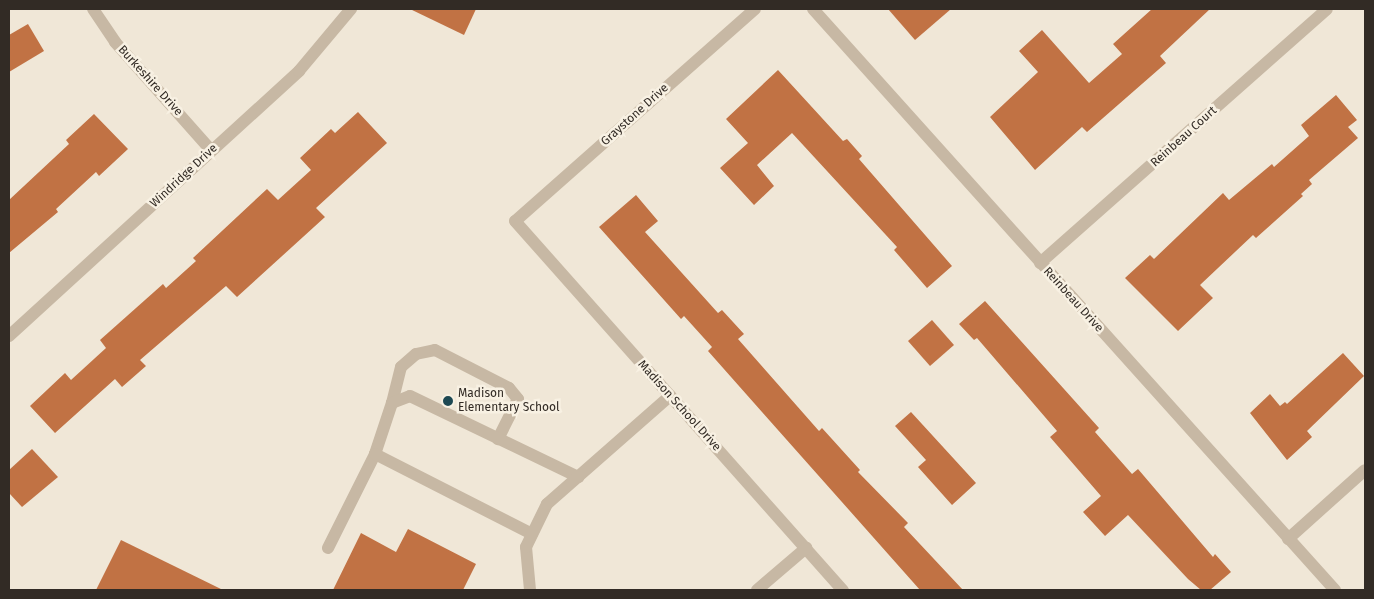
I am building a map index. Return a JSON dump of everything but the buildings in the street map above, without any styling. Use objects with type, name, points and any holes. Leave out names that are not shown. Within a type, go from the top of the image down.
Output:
[{"type":"street","name":"Burkeshire Drive","points":[[93,9],[115,42],[211,150]]},
{"type":"street","name":"Windridge Drive","points":[[9,336],[299,71],[351,9]]},
{"type":"street","name":"Graystone Drive","points":[[515,221],[755,9]]},
{"type":"street","name":"Reinbeau Drive","points":[[813,9],[1335,590]]},
{"type":"street","name":"Reinbeau Court","points":[[1040,263],[1327,9]]},
{"type":"street","name":"Madison School Drive","points":[[515,221],[843,590]]},
{"type":"street","points":[[328,548],[375,454],[392,403],[401,367],[416,354],[435,350],[508,388],[518,399],[498,439]]},
{"type":"street","points":[[392,403],[410,396],[578,477]]},
{"type":"street","points":[[530,590],[526,547],[547,504],[670,396]]},
{"type":"street","points":[[375,454],[532,534]]},
{"type":"street","points":[[1288,539],[1365,470]]},
{"type":"street","points":[[757,590],[806,548]]},
{"type":"place","name":"Madison Elementary School","points":[[448,401]]}]
